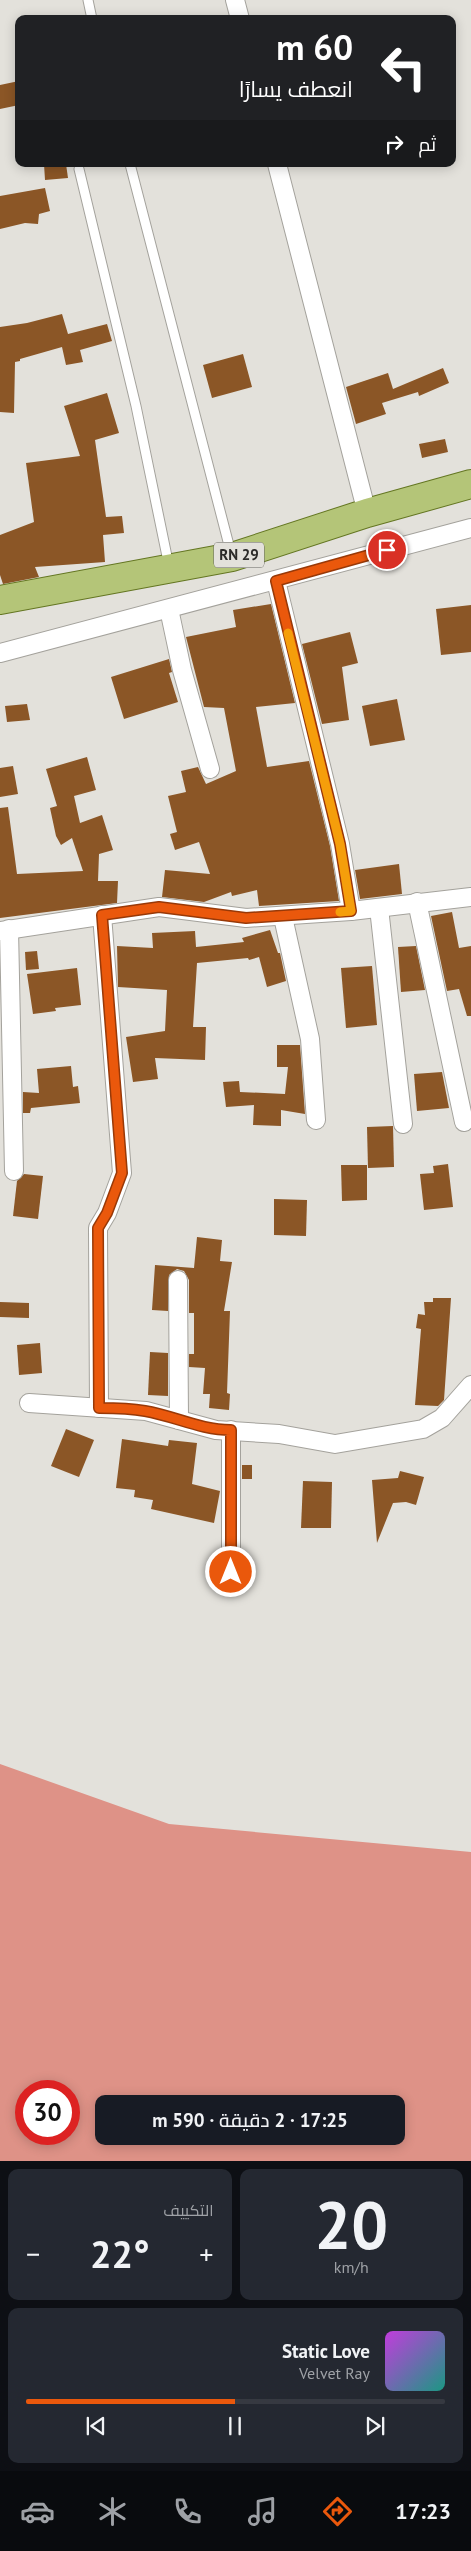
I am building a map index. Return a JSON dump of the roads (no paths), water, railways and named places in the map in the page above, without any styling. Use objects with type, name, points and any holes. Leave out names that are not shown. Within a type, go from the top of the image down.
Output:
[{"type":"main road","name":"RN 29","points":[[0,600],[232,557],[367,513],[471,484]]},
{"type":"street","points":[[235,0],[239,15]]},
{"type":"street","points":[[278,167],[367,513]]},
{"type":"street","points":[[0,653],[471,528]]},
{"type":"street","points":[[276,581],[340,844],[351,911]]},
{"type":"street","points":[[169,609],[182,670],[210,769]]},
{"type":"street","points":[[14,1171],[4,930],[159,907],[246,918],[283,917],[471,897]]},
{"type":"street","points":[[418,902],[464,1122]]},
{"type":"street","points":[[379,908],[404,1124]]},
{"type":"street","points":[[99,1408],[98,1228],[107,1213],[122,1173],[102,915]]},
{"type":"street","points":[[283,917],[310,1039],[316,1120]]},
{"type":"street","points":[[178,1280],[179,1420]]},
{"type":"street","points":[[29,1403],[146,1411],[216,1430],[279,1434],[335,1444],[423,1429],[442,1418],[471,1385]]},
{"type":"street","points":[[231,1430],[231,1572]]},
{"type":"lane","points":[[88,0],[91,15]]},
{"type":"lane","points":[[131,167],[232,557]]},
{"type":"lane","points":[[79,169],[136,406],[170,568]]}]
